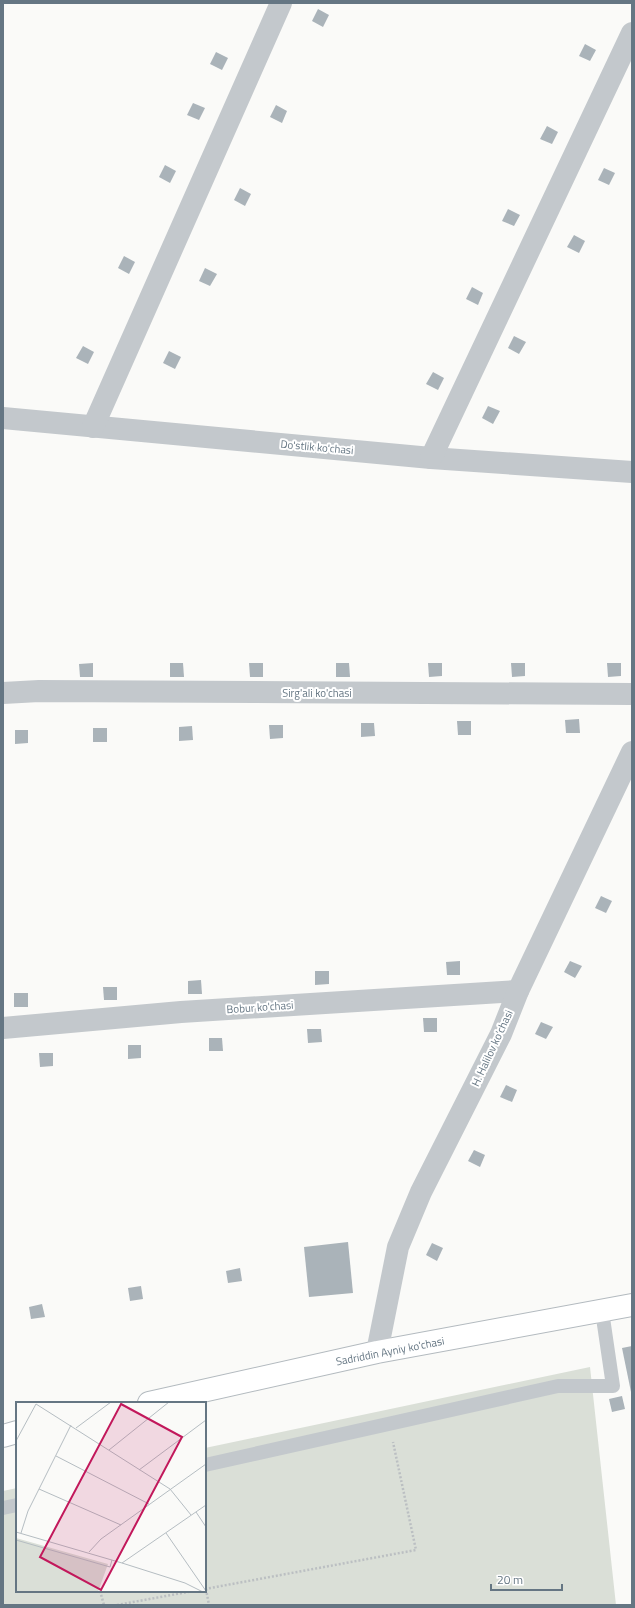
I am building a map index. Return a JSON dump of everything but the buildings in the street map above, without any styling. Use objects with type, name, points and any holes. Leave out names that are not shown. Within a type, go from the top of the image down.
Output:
[{"type":"street","points":[[93,427],[281,3]]},
{"type":"street","points":[[431,458],[632,33]]},
{"type":"street","name":"Do'stlik ko'chasi","points":[[3,418],[431,458],[632,472]]},
{"type":"street","name":"Sirg'ali ko'chasi","points":[[3,693],[39,691],[632,694]]},
{"type":"street","name":"H. Halilov ko'chasi","points":[[377,1352],[398,1247],[421,1192],[500,1034],[518,991],[632,752]]},
{"type":"street","name":"Bobur ko'chasi","points":[[3,1028],[181,1012],[518,991]]},
{"type":"street","name":"Sadriddin Ayniy ko'chasi","points":[[153,1402],[377,1352],[632,1305]]},
{"type":"street","points":[[3,1436],[16,1432]]},
{"type":"lane","points":[[206,1465],[558,1386],[613,1386],[602,1311]]},
{"type":"lane","points":[[3,1508],[16,1505]]},
{"type":"path","points":[[206,1589],[416,1550],[389,1424]]},
{"type":"path","points":[[100,1592],[104,1605]]},
{"type":"path","points":[[118,1605],[188,1592]]},
{"type":"path","points":[[206,1592],[209,1605]]},
{"type":"shaded area","points":[[590,1367],[616,1605],[3,1605],[3,1491],[16,1488],[16,1592],[206,1592],[206,1448]]}]
